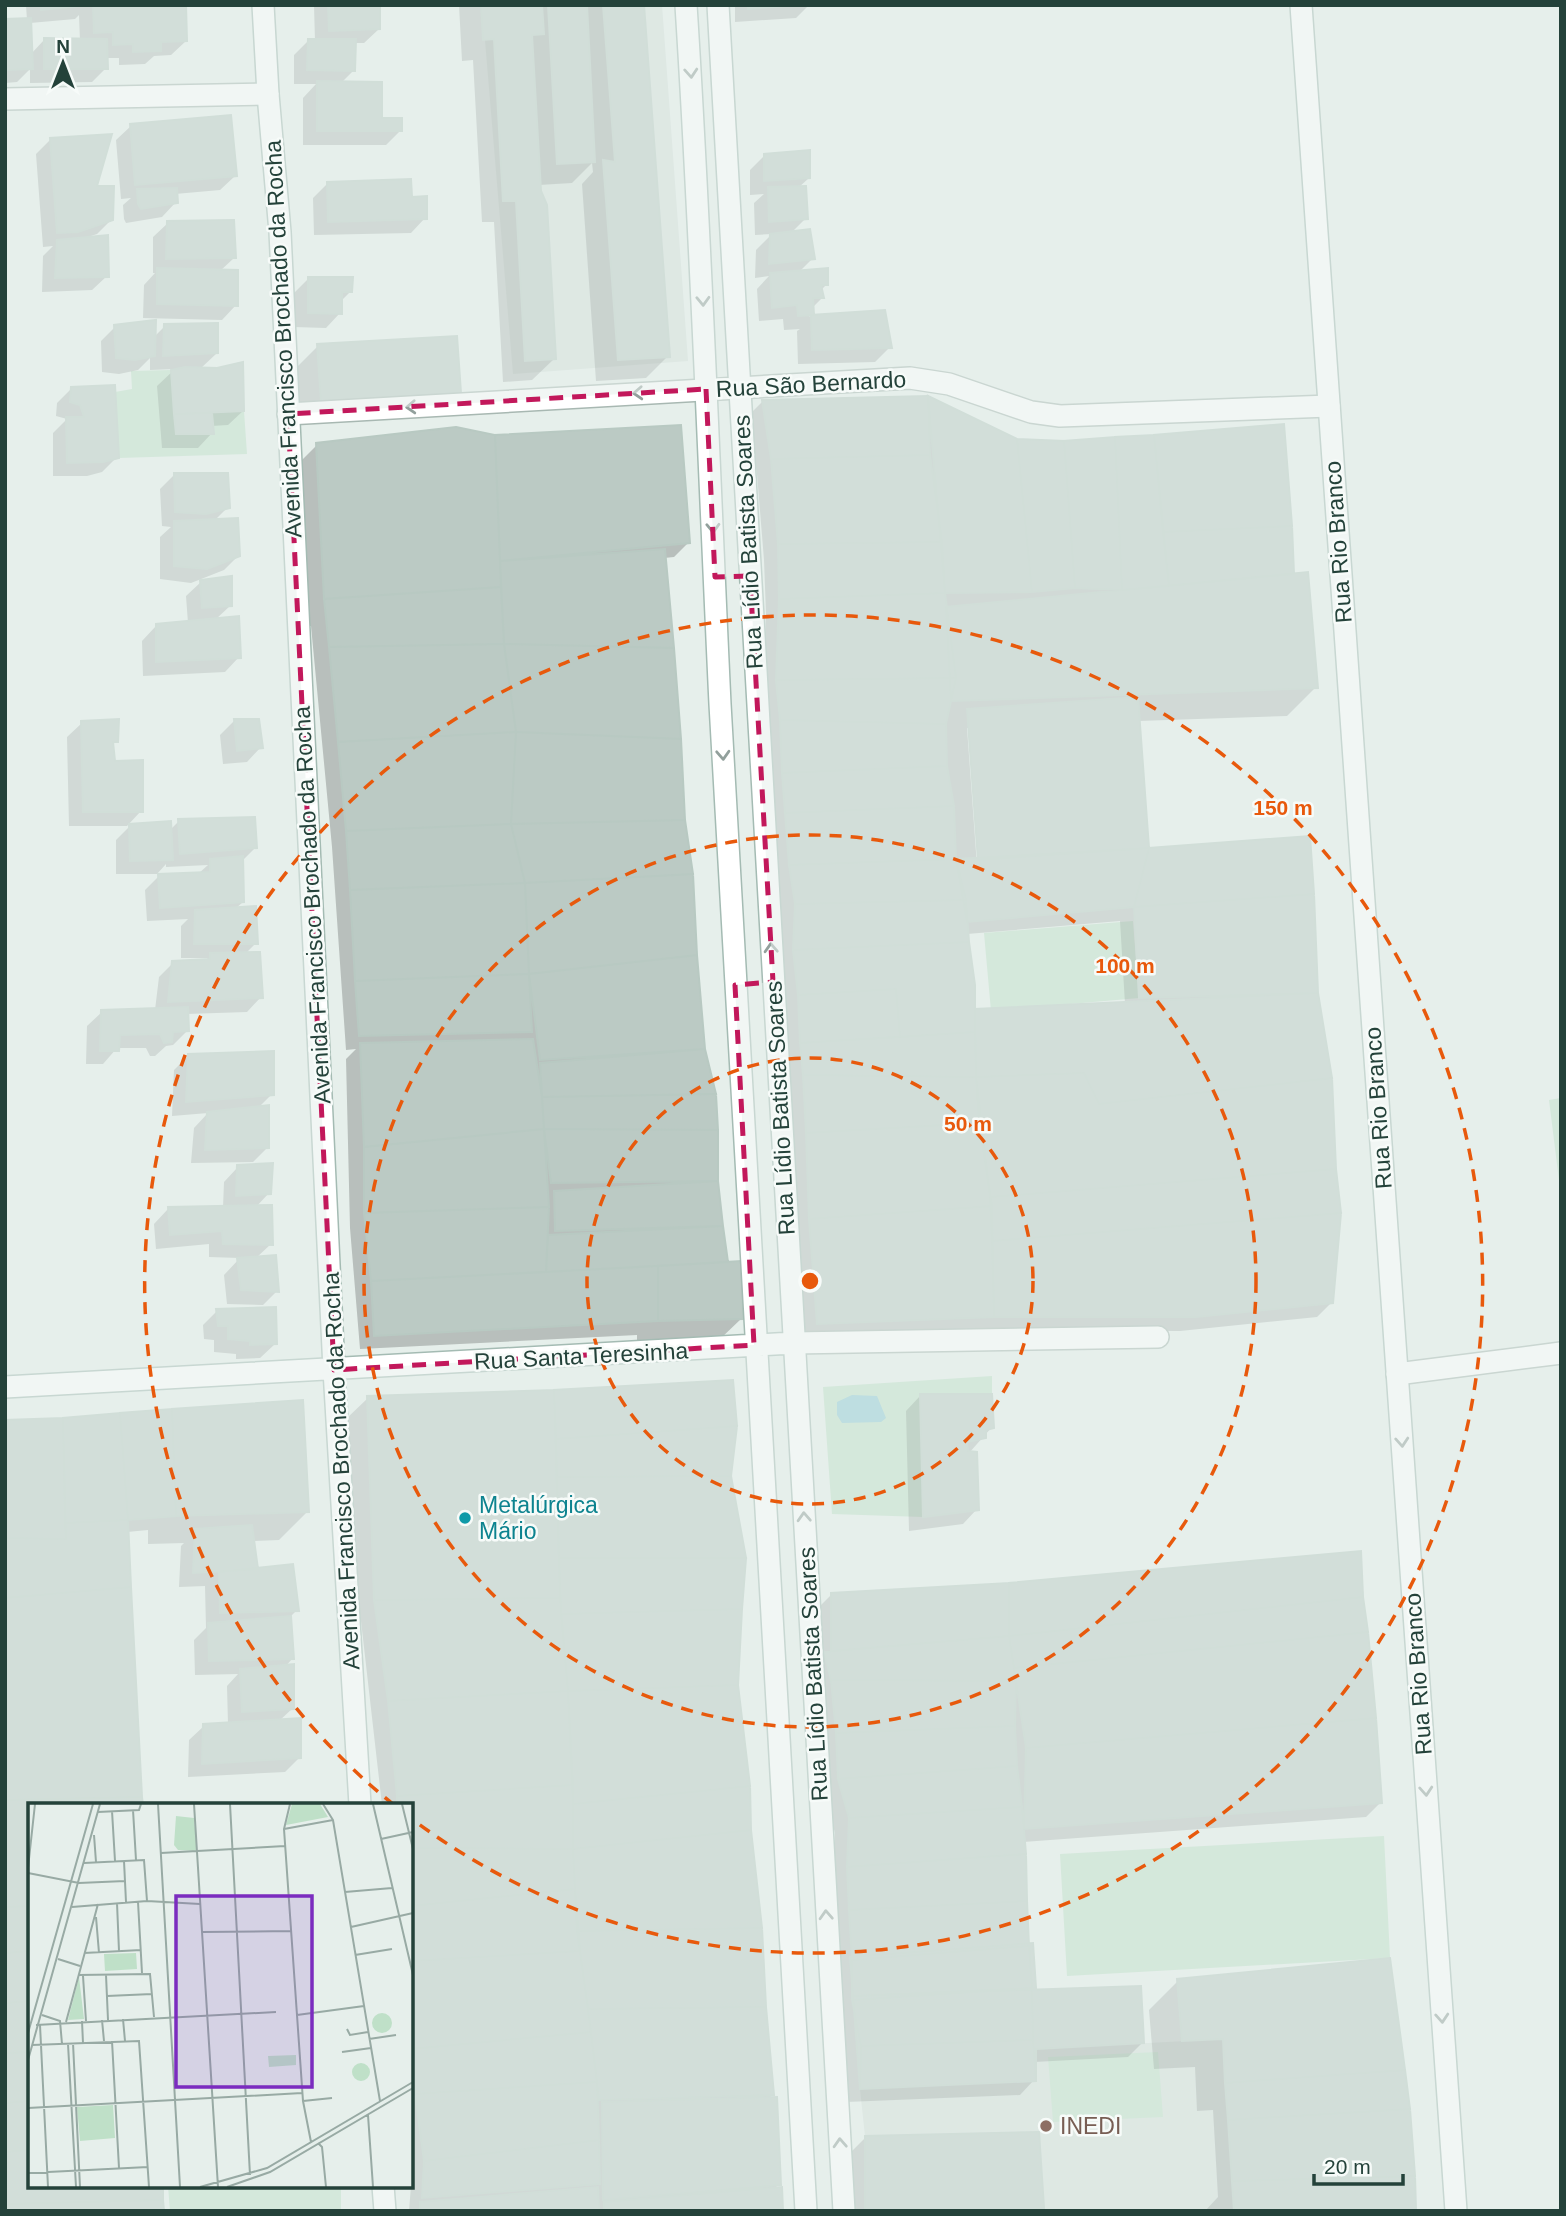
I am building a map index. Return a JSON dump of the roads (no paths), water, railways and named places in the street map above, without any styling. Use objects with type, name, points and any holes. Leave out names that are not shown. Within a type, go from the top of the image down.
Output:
[{"type":"street","name":"Avenida Francisco Brochado da Rocha","points":[[263,5],[280,232],[334,1370],[360,1803]]},
{"type":"street","name":"Rua Lídio Batista Soares","points":[[686,5],[700,216],[706,390],[754,1345],[806,2211]]},
{"type":"street","name":"Rua Lídio Batista Soares","points":[[718,5],[844,2211]]},
{"type":"street","name":"Rua Rio Branco","points":[[1301,5],[1456,2211]]},
{"type":"street","points":[[5,99],[268,94]]},
{"type":"street","name":"Rua São Bernardo","points":[[288,414],[910,378],[948,384],[1031,412],[1060,416],[1329,406]]},
{"type":"street","points":[[715,577],[750,576]]},
{"type":"street","points":[[735,985],[773,982]]},
{"type":"street","name":"Rua Santa Teresinha","points":[[5,1387],[793,1343],[1158,1336]]},
{"type":"street","points":[[1397,1374],[1561,1353]]},
{"type":"street","points":[[775,1690],[814,1690]]},
{"type":"street","points":[[783,1818],[821,1817]]},
{"type":"street","points":[[798,2083],[836,2081]]},
{"type":"street","points":[[383,2188],[385,2211]]},
{"type":"water","points":[[852,1395],[877,1396],[886,1418],[881,1422],[842,1423],[837,1415],[837,1402]]},
{"type":"place","name":"Metalúrgica Mário","points":[[465,1518]]},
{"type":"place","name":"INEDI","points":[[1046,2126]]}]
